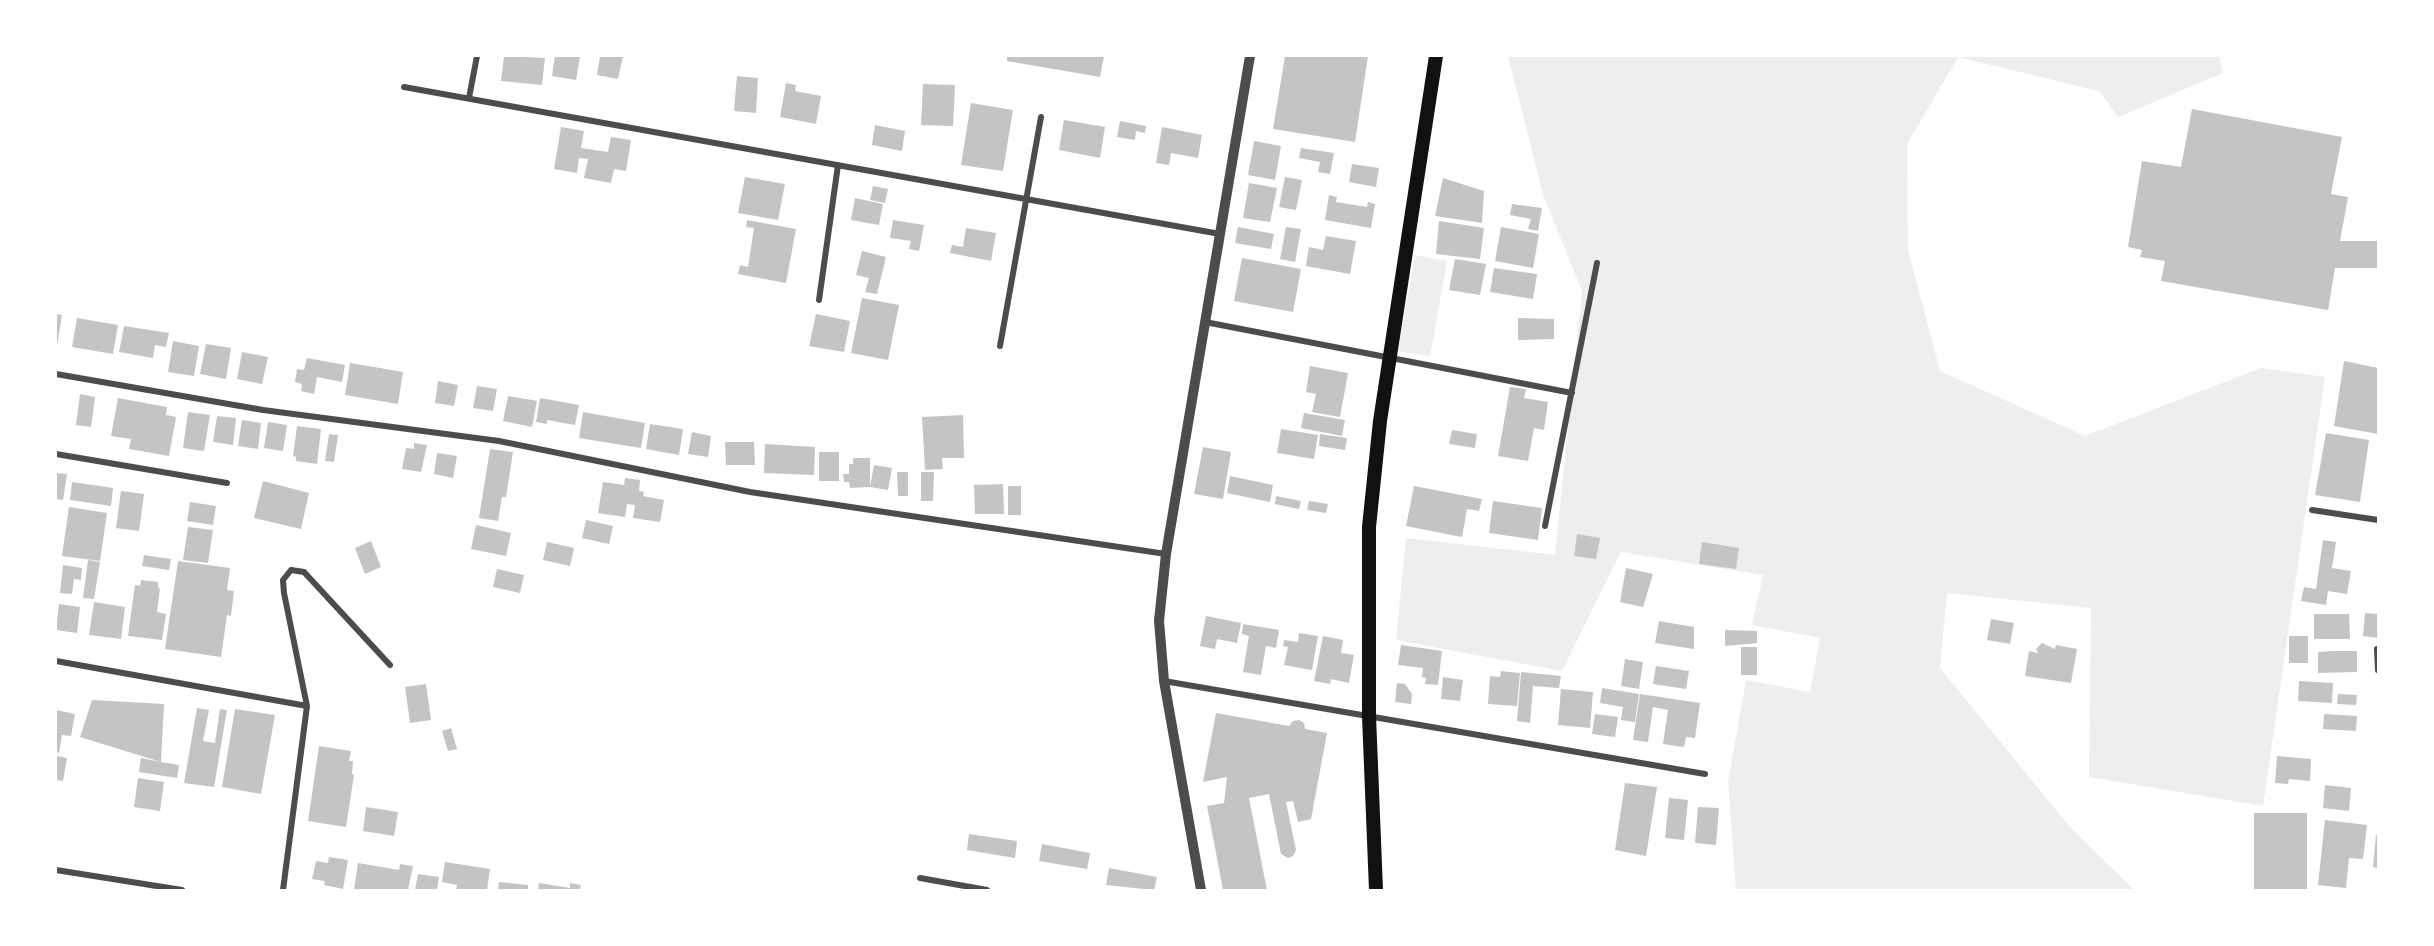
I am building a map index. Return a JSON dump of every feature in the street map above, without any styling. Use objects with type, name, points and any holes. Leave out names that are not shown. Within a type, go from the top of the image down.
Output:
[{"type":"main road","points":[[1376,891],[1369,716],[1369,526],[1390,357],[1436,56]]},
{"type":"street","points":[[469,98],[477,56]]},
{"type":"street","points":[[1201,891],[1164,681],[1159,621],[1166,554],[1250,56]]},
{"type":"street","points":[[404,87],[1220,234]]},
{"type":"street","points":[[999,346],[1041,117]]},
{"type":"street","points":[[819,300],[838,165]]},
{"type":"street","points":[[1545,526],[1597,263]]},
{"type":"street","points":[[1205,322],[1572,393]]},
{"type":"street","points":[[56,374],[263,410],[500,441],[750,492],[1166,554]]},
{"type":"street","points":[[56,454],[227,483]]},
{"type":"street","points":[[2312,510],[2379,520]]},
{"type":"street","points":[[283,891],[307,706],[284,593],[283,580],[291,570],[304,572],[390,665]]},
{"type":"street","points":[[2377,649],[2379,670]]},
{"type":"street","points":[[56,661],[307,706]]},
{"type":"street","points":[[1164,681],[1705,774]]},
{"type":"street","points":[[56,870],[182,891]]},
{"type":"street","points":[[920,878],[987,891]]},
{"type":"shaded area","points":[[1508,56],[2219,56],[2223,73],[2118,117],[2099,91],[1958,57],[1907,144],[1908,250],[1940,371],[2085,436],[2261,368],[2325,377],[2263,806],[2089,777],[2091,608],[1947,593],[1940,668],[2069,826],[2134,890],[1736,890],[1728,782],[1746,680],[1810,692],[1820,638],[1752,625],[1763,575],[1621,552],[1562,671],[1396,640],[1406,538],[1555,555],[1582,291],[1544,197]]},
{"type":"shaded area","points":[[1415,255],[1447,261],[1430,356],[1398,351]]},
{"type":"building","points":[[504,56],[545,58],[542,85],[501,81]]},
{"type":"building","points":[[555,56],[580,56],[576,80],[552,76]]},
{"type":"building","points":[[600,56],[623,56],[618,79],[597,75]]},
{"type":"building","points":[[1007,56],[1104,56],[1100,77],[1007,61]]},
{"type":"building","points":[[1285,56],[1368,56],[1355,142],[1273,129]]},
{"type":"building","points":[[737,76],[758,78],[756,113],[734,111]]},
{"type":"building","points":[[786,83],[796,85],[795,91],[821,96],[816,124],[780,117]]},
{"type":"building","points":[[923,84],[955,85],[953,126],[921,125]]},
{"type":"building","points":[[971,103],[1013,110],[1003,171],[961,165]]},
{"type":"building","points":[[2192,109],[2342,137],[2331,194],[2348,197],[2340,241],[2378,241],[2378,268],[2335,268],[2328,310],[2161,281],[2165,261],[2140,257],[2142,250],[2128,247],[2142,161],[2181,167]]},
{"type":"building","points":[[1064,120],[1105,127],[1100,158],[1059,150]]},
{"type":"building","points":[[1120,121],[1146,126],[1145,133],[1136,131],[1135,140],[1117,137]]},
{"type":"building","points":[[875,125],[905,131],[902,151],[872,145]]},
{"type":"building","points":[[561,127],[584,131],[581,148],[608,152],[611,137],[631,140],[626,171],[614,169],[611,183],[584,178],[588,159],[579,158],[577,173],[554,169]]},
{"type":"building","points":[[1162,127],[1202,135],[1198,158],[1171,153],[1169,165],[1156,163]]},
{"type":"building","points":[[1254,141],[1281,146],[1275,180],[1248,175]]},
{"type":"building","points":[[1301,148],[1334,153],[1330,174],[1318,172],[1320,162],[1299,158]]},
{"type":"building","points":[[1352,164],[1379,168],[1376,187],[1349,182]]},
{"type":"building","points":[[745,177],[785,184],[778,220],[738,213]]},
{"type":"building","points":[[1285,177],[1302,180],[1296,210],[1279,207]]},
{"type":"building","points":[[1443,178],[1484,191],[1482,223],[1435,216]]},
{"type":"building","points":[[1249,183],[1277,188],[1270,222],[1243,218]]},
{"type":"building","points":[[873,186],[888,189],[885,203],[870,200]]},
{"type":"building","points":[[1329,195],[1337,197],[1336,202],[1367,207],[1368,202],[1375,204],[1371,228],[1325,220]]},
{"type":"building","points":[[855,198],[883,204],[879,225],[851,220]]},
{"type":"building","points":[[1512,204],[1542,208],[1538,231],[1528,229],[1531,219],[1510,215]]},
{"type":"building","points":[[747,220],[796,229],[786,283],[738,274],[740,265],[748,267],[754,228],[746,227]]},
{"type":"building","points":[[893,220],[924,225],[919,251],[909,249],[911,241],[890,238]]},
{"type":"building","points":[[1439,221],[1484,228],[1480,259],[1436,254]]},
{"type":"building","points":[[1238,227],[1274,234],[1271,249],[1235,243]]},
{"type":"building","points":[[1286,227],[1301,229],[1295,262],[1280,259]]},
{"type":"building","points":[[1501,227],[1539,234],[1533,268],[1495,261]]},
{"type":"building","points":[[966,228],[996,233],[991,261],[950,253],[952,245],[963,247]]},
{"type":"building","points":[[1326,236],[1356,241],[1350,274],[1306,266],[1309,247],[1323,250]]},
{"type":"building","points":[[862,251],[886,257],[877,294],[865,292],[869,278],[856,275]]},
{"type":"building","points":[[1242,258],[1301,269],[1293,312],[1234,301]]},
{"type":"building","points":[[1455,259],[1486,264],[1480,295],[1449,290]]},
{"type":"building","points":[[1494,268],[1537,274],[1533,299],[1490,292]]},
{"type":"building","points":[[862,298],[899,305],[888,360],[851,353]]},
{"type":"building","points":[[56,314],[62,315],[57,346],[56,346]]},
{"type":"building","points":[[816,314],[850,321],[844,352],[809,346]]},
{"type":"building","points":[[77,318],[118,325],[113,354],[72,347]]},
{"type":"building","points":[[1518,318],[1554,319],[1554,339],[1518,340]]},
{"type":"building","points":[[124,326],[169,333],[166,347],[155,345],[153,358],[119,352]]},
{"type":"building","points":[[173,341],[199,346],[194,376],[168,372]]},
{"type":"building","points":[[206,344],[231,348],[226,379],[200,374]]},
{"type":"building","points":[[242,352],[268,357],[262,384],[237,379]]},
{"type":"building","points":[[307,358],[345,365],[342,382],[317,377],[314,394],[301,391],[302,384],[295,382],[297,369],[304,370]]},
{"type":"building","points":[[2344,361],[2378,368],[2378,434],[2334,426]]},
{"type":"building","points":[[350,363],[403,372],[398,404],[345,395]]},
{"type":"building","points":[[1310,366],[1348,373],[1340,417],[1312,412],[1316,394],[1306,392]]},
{"type":"building","points":[[438,381],[458,385],[454,406],[435,403]]},
{"type":"building","points":[[477,386],[497,389],[493,411],[473,408]]},
{"type":"building","points":[[1510,387],[1526,389],[1524,398],[1548,402],[1544,430],[1534,428],[1528,461],[1498,456]]},
{"type":"building","points":[[80,394],[95,397],[91,427],[76,425]]},
{"type":"building","points":[[508,396],[537,401],[532,427],[503,421]]},
{"type":"building","points":[[118,398],[167,407],[166,415],[176,417],[169,456],[129,449],[131,439],[111,436]]},
{"type":"building","points":[[540,398],[579,405],[575,425],[547,420],[547,424],[536,422]]},
{"type":"building","points":[[188,412],[210,415],[204,451],[183,448]]},
{"type":"building","points":[[583,412],[645,423],[641,448],[579,438]]},
{"type":"building","points":[[1304,413],[1345,420],[1342,436],[1301,428]]},
{"type":"building","points":[[963,415],[964,458],[942,458],[943,469],[925,470],[922,417]]},
{"type":"building","points":[[217,416],[236,418],[233,445],[213,442]]},
{"type":"building","points":[[242,420],[261,423],[258,449],[238,446]]},
{"type":"building","points":[[268,422],[287,425],[283,451],[264,448]]},
{"type":"building","points":[[650,424],[683,429],[679,455],[646,449]]},
{"type":"building","points":[[297,426],[321,429],[317,464],[296,461],[296,457],[293,456]]},
{"type":"building","points":[[1281,429],[1318,435],[1314,459],[1277,453]]},
{"type":"building","points":[[1452,430],[1477,434],[1475,448],[1449,444]]},
{"type":"building","points":[[692,432],[711,436],[708,457],[688,454]]},
{"type":"building","points":[[2326,433],[2369,440],[2360,502],[2315,495]]},
{"type":"building","points":[[329,434],[338,435],[334,462],[325,461]]},
{"type":"building","points":[[1320,434],[1347,438],[1345,450],[1319,446]]},
{"type":"building","points":[[725,442],[754,442],[755,465],[726,465]]},
{"type":"building","points":[[414,443],[427,445],[421,472],[402,469],[406,448],[414,449]]},
{"type":"building","points":[[765,444],[815,447],[814,475],[764,473]]},
{"type":"building","points":[[1203,447],[1231,452],[1223,499],[1194,494]]},
{"type":"building","points":[[490,449],[513,452],[506,497],[502,497],[498,521],[479,518]]},
{"type":"building","points":[[819,452],[839,452],[839,481],[819,481]]},
{"type":"building","points":[[437,453],[457,456],[453,478],[434,474]]},
{"type":"building","points":[[853,458],[870,458],[870,487],[850,488],[849,482],[844,482],[843,474],[849,474],[849,464],[853,464]]},
{"type":"building","points":[[874,465],[892,468],[888,490],[870,487]]},
{"type":"building","points":[[897,472],[908,472],[908,496],[898,496]]},
{"type":"building","points":[[921,472],[934,472],[933,501],[921,501]]},
{"type":"building","points":[[56,473],[67,474],[63,500],[56,499]]},
{"type":"building","points":[[1230,476],[1273,485],[1270,502],[1227,493]]},
{"type":"building","points":[[625,478],[640,480],[639,491],[644,492],[643,496],[664,500],[660,522],[633,518],[635,505],[627,504],[625,517],[598,513],[603,482],[624,485]]},
{"type":"building","points":[[263,481],[309,493],[301,529],[254,518]]},
{"type":"building","points":[[72,482],[113,488],[111,506],[70,500]]},
{"type":"building","points":[[1003,484],[1004,514],[975,514],[974,485]]},
{"type":"building","points":[[1008,486],[1021,486],[1021,515],[1008,515]]},
{"type":"building","points":[[1414,486],[1482,499],[1479,511],[1467,509],[1462,537],[1406,526]]},
{"type":"building","points":[[121,491],[144,494],[139,531],[116,528]]},
{"type":"building","points":[[1276,496],[1301,501],[1299,509],[1275,504]]},
{"type":"building","points":[[1309,501],[1328,504],[1326,513],[1307,510]]},
{"type":"building","points":[[1493,501],[1542,508],[1538,540],[1489,533]]},
{"type":"building","points":[[190,502],[216,506],[213,525],[187,521]]},
{"type":"building","points":[[69,507],[107,513],[100,561],[62,556]]},
{"type":"building","points":[[586,520],[613,526],[609,544],[582,538]]},
{"type":"building","points":[[476,525],[511,533],[506,556],[471,549]]},
{"type":"building","points":[[188,527],[213,530],[208,563],[183,560]]},
{"type":"building","points":[[1577,534],[1600,538],[1596,559],[1574,556]]},
{"type":"building","points":[[2323,540],[2336,542],[2332,568],[2351,571],[2347,594],[2328,591],[2326,605],[2301,601],[2304,587],[2316,589]]},
{"type":"building","points":[[371,541],[381,567],[365,574],[355,548]]},
{"type":"building","points":[[547,542],[574,548],[570,566],[543,560]]},
{"type":"building","points":[[1702,542],[1739,548],[1736,569],[1699,564]]},
{"type":"building","points":[[144,555],[171,559],[169,570],[142,566]]},
{"type":"building","points":[[88,560],[100,562],[94,599],[83,598]]},
{"type":"building","points":[[178,561],[230,568],[227,590],[234,591],[231,616],[227,615],[221,657],[165,649]]},
{"type":"building","points":[[63,565],[82,568],[81,580],[74,579],[72,594],[60,593]]},
{"type":"building","points":[[1626,568],[1653,574],[1643,607],[1620,602]]},
{"type":"building","points":[[497,569],[524,575],[520,593],[493,587]]},
{"type":"building","points":[[141,580],[158,582],[158,588],[160,588],[157,612],[166,614],[162,640],[128,636],[135,585],[140,586]]},
{"type":"building","points":[[94,602],[125,607],[121,639],[89,635]]},
{"type":"building","points":[[59,604],[80,607],[77,633],[56,630]]},
{"type":"building","points":[[2365,613],[2378,614],[2378,638],[2363,636]]},
{"type":"building","points":[[2314,614],[2349,614],[2350,639],[2314,639]]},
{"type":"building","points":[[1206,616],[1241,623],[1237,643],[1217,639],[1215,649],[1200,646]]},
{"type":"building","points":[[1991,619],[2014,623],[2010,644],[1987,640]]},
{"type":"building","points":[[1659,621],[1694,627],[1694,649],[1655,643]]},
{"type":"building","points":[[1243,624],[1279,630],[1276,648],[1266,646],[1261,675],[1243,672],[1249,636],[1242,634]]},
{"type":"building","points":[[1725,630],[1757,631],[1757,643],[1725,646]]},
{"type":"building","points":[[1299,633],[1318,636],[1312,670],[1284,665],[1288,647],[1283,646],[1284,640],[1298,642]]},
{"type":"building","points":[[1323,636],[1343,640],[1341,653],[1354,655],[1349,683],[1331,679],[1330,684],[1314,681]]},
{"type":"building","points":[[2289,636],[2308,636],[2308,663],[2289,663]]},
{"type":"building","points":[[2042,643],[2055,649],[2056,645],[2077,649],[2071,683],[2025,676],[2029,651],[2038,653],[2036,649]]},
{"type":"building","points":[[1401,645],[1442,651],[1438,685],[1425,684],[1426,678],[1422,677],[1423,668],[1398,665]]},
{"type":"building","points":[[1741,647],[1757,647],[1757,675],[1741,675]]},
{"type":"building","points":[[2357,651],[2357,672],[2318,673],[2318,652]]},
{"type":"building","points":[[1625,659],[1643,662],[1639,689],[1621,686]]},
{"type":"building","points":[[1656,666],[1689,671],[1686,689],[1653,684]]},
{"type":"building","points":[[1501,671],[1520,673],[1517,706],[1488,704],[1490,676],[1500,677]]},
{"type":"building","points":[[1521,672],[1561,676],[1559,688],[1533,686],[1530,723],[1517,721]]},
{"type":"building","points":[[1443,677],[1463,680],[1460,701],[1441,699]]},
{"type":"building","points":[[2299,681],[2333,683],[2332,703],[2298,701]]},
{"type":"building","points":[[1397,683],[1405,684],[1412,694],[1411,704],[1395,702]]},
{"type":"building","points":[[426,684],[431,720],[410,723],[405,687]]},
{"type":"building","points":[[1602,688],[1639,694],[1635,722],[1621,720],[1623,707],[1600,703]]},
{"type":"building","points":[[1561,689],[1593,692],[1590,728],[1558,725]]},
{"type":"building","points":[[1640,694],[1700,703],[1695,738],[1686,737],[1684,747],[1663,744],[1668,710],[1653,707],[1648,742],[1633,740]]},
{"type":"building","points":[[2338,694],[2357,695],[2356,705],[2337,704]]},
{"type":"building","points":[[92,700],[164,704],[161,762],[80,737]]},
{"type":"building","points":[[197,708],[209,710],[203,741],[215,743],[220,709],[227,710],[214,787],[184,783]]},
{"type":"building","points":[[235,709],[275,715],[261,794],[222,787]]},
{"type":"building","points":[[56,710],[75,714],[71,736],[62,735],[59,753],[56,752]]},
{"type":"building","points":[[1216,713],[1289,726],[1293,721],[1299,720],[1304,723],[1305,729],[1327,733],[1311,819],[1298,822],[1293,801],[1286,802],[1296,850],[1293,856],[1288,858],[1281,854],[1269,794],[1249,798],[1267,890],[1223,890],[1207,806],[1224,803],[1227,777],[1203,782]]},
{"type":"building","points":[[1595,714],[1618,717],[1615,737],[1592,734]]},
{"type":"building","points":[[2324,714],[2357,716],[2356,731],[2323,729]]},
{"type":"building","points":[[451,728],[457,749],[448,751],[442,731]]},
{"type":"building","points":[[319,746],[351,751],[349,761],[353,761],[352,774],[354,775],[346,827],[308,821]]},
{"type":"building","points":[[56,756],[67,758],[63,781],[56,780]]},
{"type":"building","points":[[2277,756],[2311,759],[2310,781],[2289,779],[2288,784],[2275,783]]},
{"type":"building","points":[[141,758],[179,765],[177,778],[139,772]]},
{"type":"building","points":[[138,778],[164,782],[160,811],[134,807]]},
{"type":"building","points":[[1625,783],[1657,787],[1646,856],[1615,850]]},
{"type":"building","points":[[2325,785],[2351,788],[2349,811],[2323,808]]},
{"type":"building","points":[[1669,798],[1688,800],[1684,840],[1665,838]]},
{"type":"building","points":[[366,807],[398,812],[394,836],[363,831]]},
{"type":"building","points":[[1698,807],[1719,808],[1716,845],[1695,843]]},
{"type":"building","points":[[2254,813],[2307,813],[2307,890],[2254,890]]},
{"type":"building","points":[[2325,820],[2367,825],[2363,859],[2349,858],[2346,888],[2318,885]]},
{"type":"building","points":[[969,834],[1017,841],[1015,858],[967,850]]},
{"type":"building","points":[[2376,835],[2378,835],[2378,868],[2373,867]]},
{"type":"building","points":[[1042,844],[1090,853],[1087,869],[1039,861]]},
{"type":"building","points":[[329,857],[348,860],[343,889],[324,885],[325,881],[312,879],[316,861],[328,863]]},
{"type":"building","points":[[445,862],[490,869],[487,890],[456,890],[457,885],[442,882]]},
{"type":"building","points":[[358,863],[399,870],[400,864],[413,866],[408,890],[354,890]]},
{"type":"building","points":[[1109,868],[1157,877],[1154,890],[1106,885]]},
{"type":"building","points":[[418,874],[439,877],[437,890],[415,890]]},
{"type":"building","points":[[499,882],[528,885],[528,890],[498,890]]},
{"type":"building","points":[[539,883],[570,888],[570,883],[581,885],[580,890],[538,890]]}]
